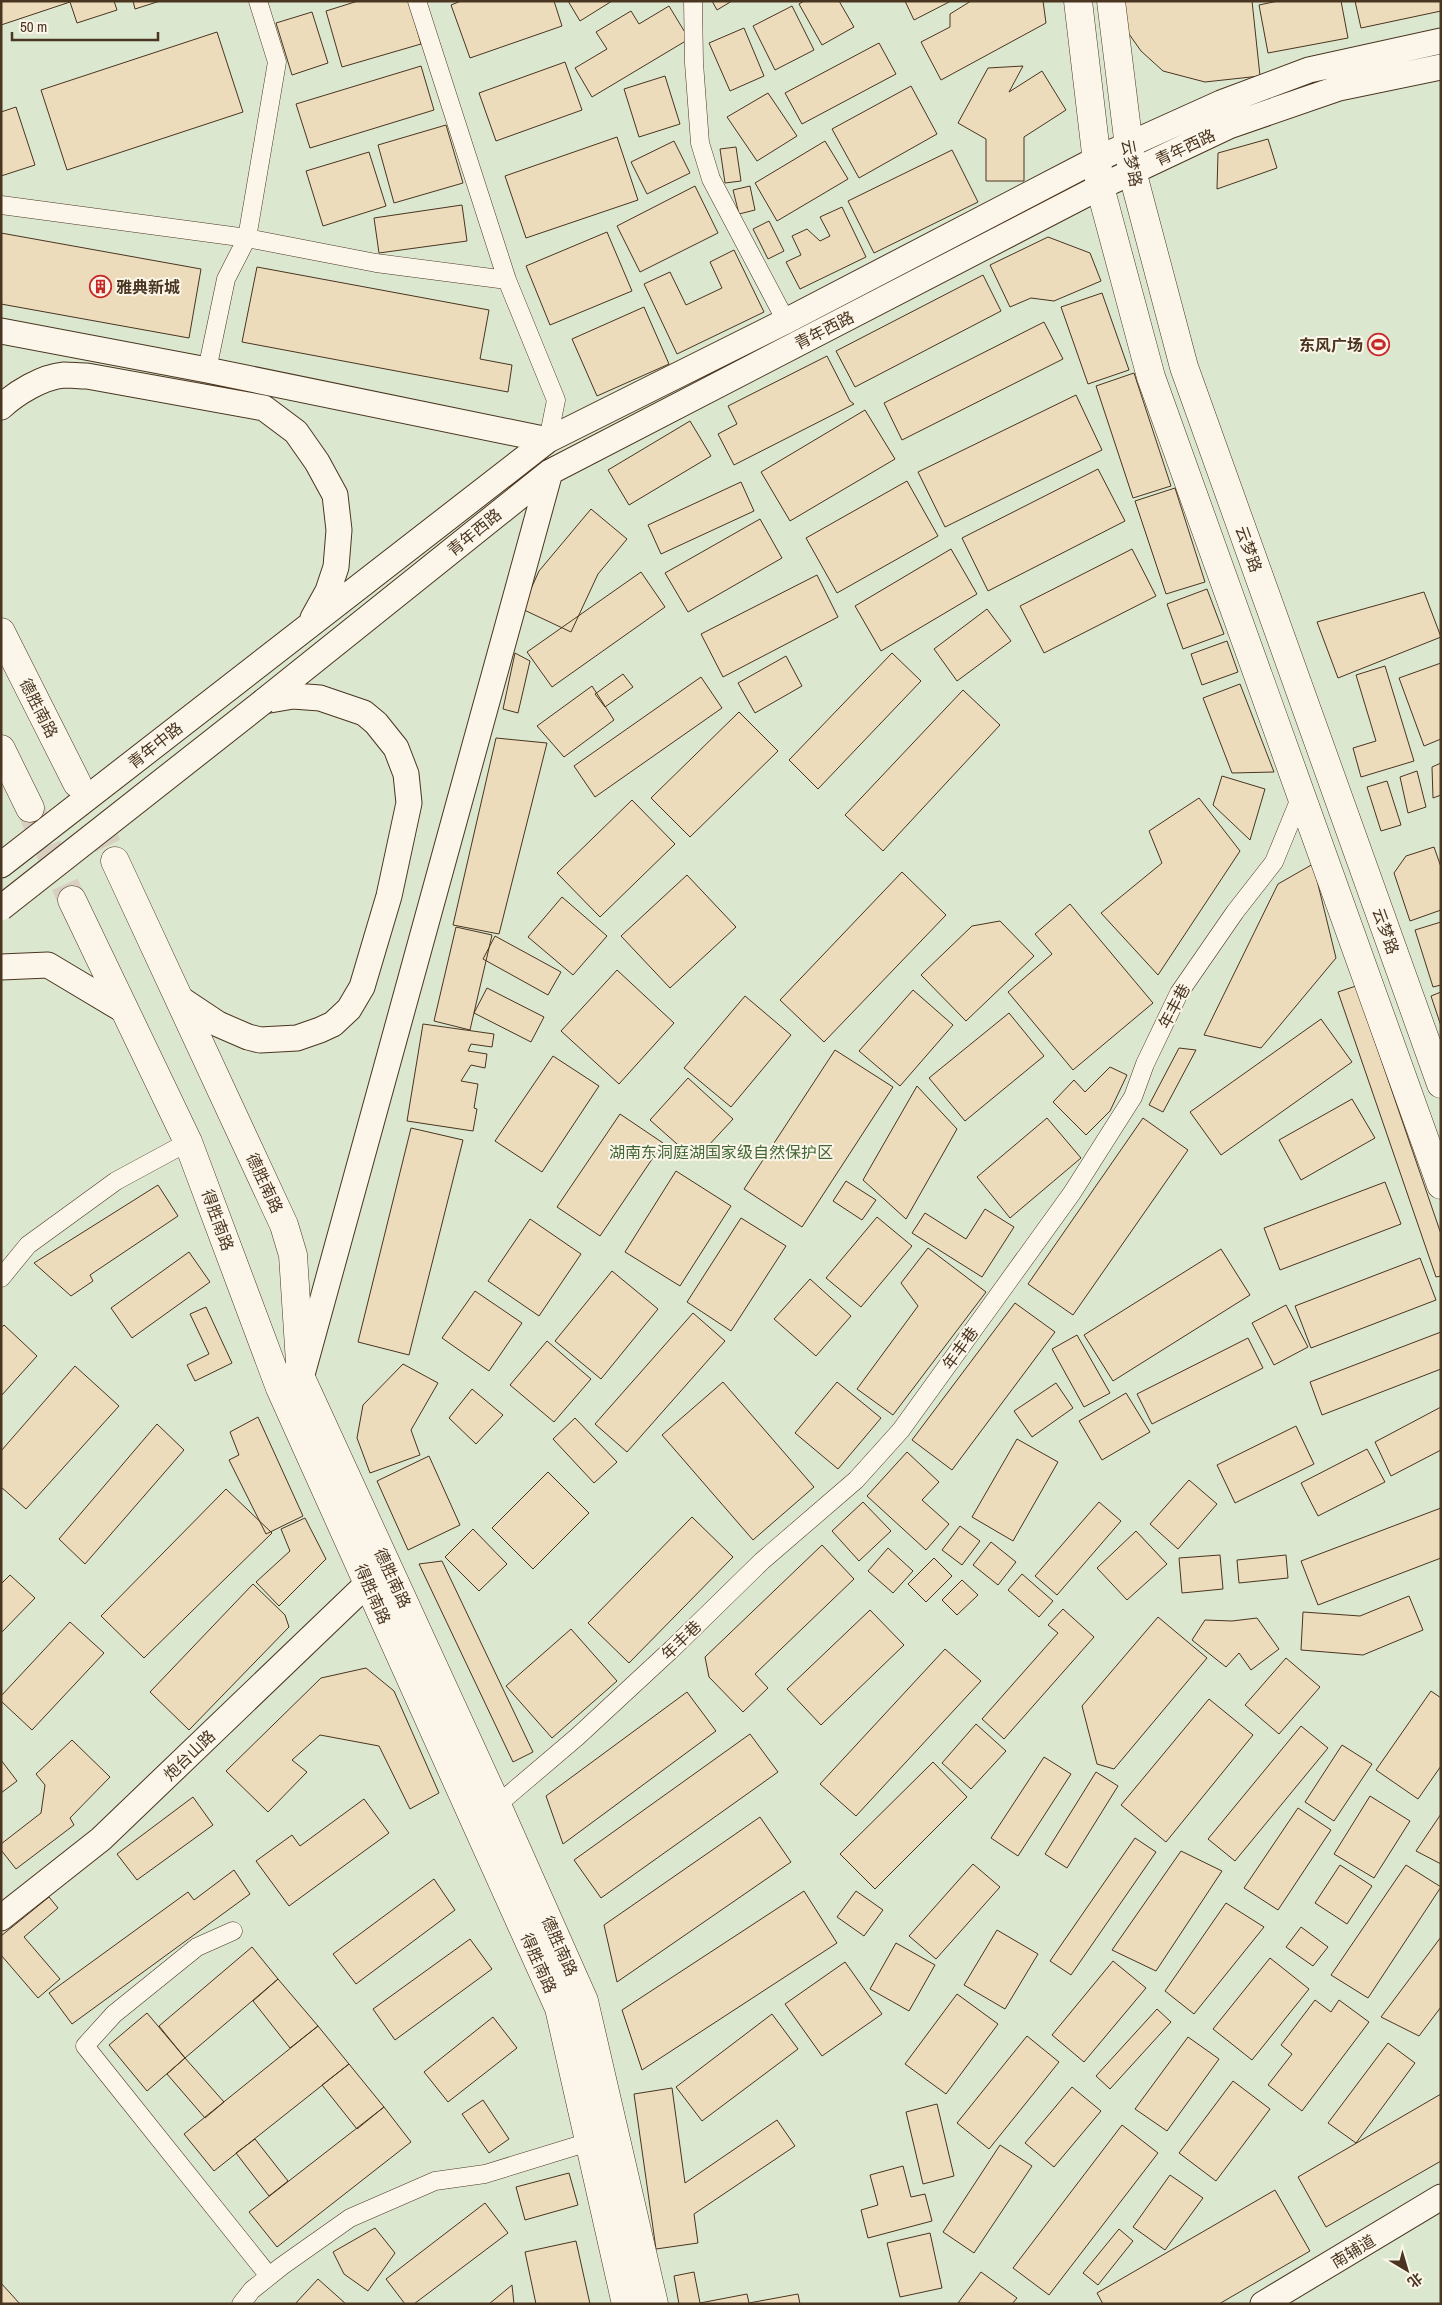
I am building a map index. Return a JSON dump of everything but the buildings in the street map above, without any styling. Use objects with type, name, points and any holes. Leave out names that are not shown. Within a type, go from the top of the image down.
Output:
[{"type":"main road","points":[[1078,1],[1100,187],[1151,378],[1441,1185]]},
{"type":"main road","name":"云梦路","points":[[1110,1],[1130,159],[1184,367],[1441,1084]]},
{"type":"main road","name":"青年西路","points":[[264,701],[550,472],[1100,187],[1130,159],[1221,103],[1309,70],[1441,41]]},
{"type":"main road","name":"青年西路","points":[[309,626],[548,440],[786,321],[1097,159],[1130,159],[1339,88],[1441,66]]},
{"type":"main road","points":[[1,331],[207,370],[548,440]]},
{"type":"main road","points":[[1,407],[11,398],[32,386],[62,375],[87,376],[264,408],[296,432],[317,462],[335,495],[339,530],[336,567],[328,590],[309,626]]},
{"type":"main road","points":[[302,1378],[550,472]]},
{"type":"main road","name":"青年中路","points":[[1,865],[309,626]]},
{"type":"main road","name":"德胜南路","points":[[1,632],[78,783]]},
{"type":"main road","points":[[179,998],[218,1024],[254,1039],[297,1038],[333,1024],[348,1010],[362,987],[389,896],[410,803],[406,774],[396,748],[376,723],[364,713],[320,698],[294,696],[264,701]]},
{"type":"main road","name":"青年中路","points":[[1,908],[264,701]]},
{"type":"main road","points":[[1,748],[30,808]]},
{"type":"main road","name":"德胜南路","points":[[115,861],[284,1225],[293,1255],[302,1378],[497,1805],[584,2001],[654,2304]]},
{"type":"main road","name":"得胜南路","points":[[72,900],[188,1142],[280,1388],[559,2008],[626,2304]]},
{"type":"main road","points":[[1,967],[48,965],[125,1011]]},
{"type":"main road","name":"炮台山路","points":[[1,1918],[101,1839],[368,1583]]},
{"type":"main road","name":"南辅道","points":[[1263,2304],[1441,2197]]},
{"type":"street","points":[[207,370],[226,279],[247,238],[278,62],[258,1]]},
{"type":"street","points":[[417,1],[507,280],[556,400],[548,440]]},
{"type":"street","points":[[693,1],[694,62],[700,143],[711,179],[786,321]]},
{"type":"street","points":[[1,205],[247,238],[376,263],[507,280]]},
{"type":"street","name":"年丰巷","points":[[497,1805],[577,1737],[672,1649],[762,1561],[856,1480],[901,1430],[1072,1193],[1133,1097],[1144,1064],[1179,993],[1235,912],[1274,862],[1301,796]]},
{"type":"street","points":[[1,1278],[28,1245],[116,1180],[188,1142]]},
{"type":"street","points":[[233,1931],[197,1947],[114,2014],[85,2046],[269,2276]]},
{"type":"street","points":[[241,2304],[252,2290],[269,2276],[350,2218],[435,2180],[486,2174],[589,2142]]},
{"type":"green space","name":"湖南东洞庭湖国家级自然保护区","points":[[1,1],[1441,1],[1441,2304],[1,2304]]},
{"type":"tunnel","points":[[77,783],[115,861]]},
{"type":"tunnel","points":[[30,808],[72,900]]},
{"type":"place","name":"雅典新城","points":[[100,287]]},
{"type":"place","name":"东风广场","points":[[1379,345]]}]
